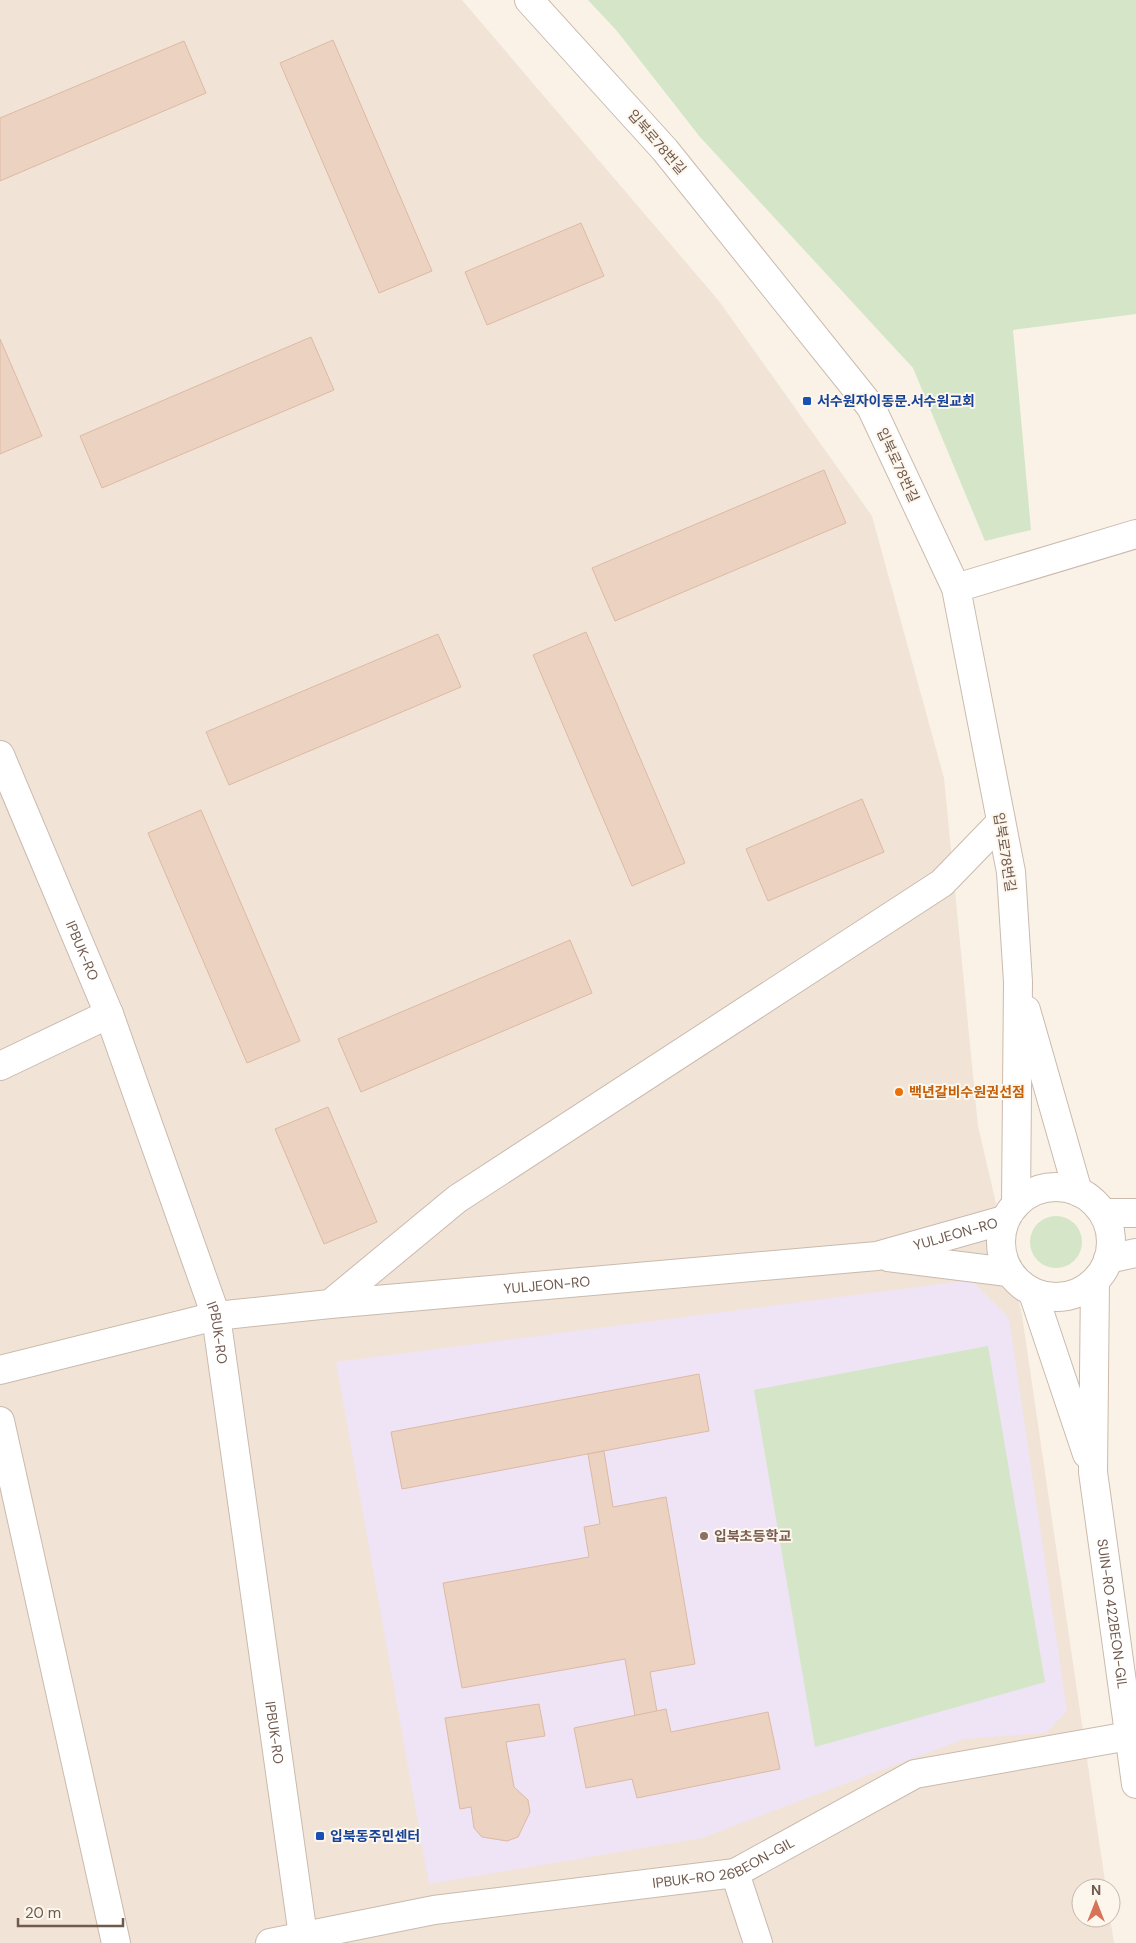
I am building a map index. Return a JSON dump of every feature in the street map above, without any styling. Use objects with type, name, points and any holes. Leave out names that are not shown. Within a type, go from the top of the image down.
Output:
[{"type":"street","name":"입북로78번길","points":[[529,0],[665,150],[871,407],[956,588],[1011,872],[1018,982]]},
{"type":"street","points":[[956,588],[1136,534]]},
{"type":"street","name":"IPBUK-RO","points":[[0,754],[109,1014],[216,1316],[303,1940]]},
{"type":"street","points":[[330,1304],[457,1199],[942,883],[1001,822]]},
{"type":"street","points":[[1018,982],[1078,1192]]},
{"type":"street","points":[[1018,982],[1010,1212],[1000,1246],[1008,1272],[1033,1293],[1055,1298],[1077,1294],[1102,1270],[1136,1253]]},
{"type":"street","points":[[0,1066],[109,1014]]},
{"type":"street","points":[[1010,1212],[1034,1191],[1056,1187],[1078,1192],[1092,1201],[1103,1213],[1111,1236],[1102,1270]]},
{"type":"street","name":"YULJEON-RO","points":[[877,1256],[1010,1212]]},
{"type":"street","points":[[1103,1213],[1136,1213]]},
{"type":"street","name":"YULJEON-RO","points":[[0,1370],[216,1316],[330,1304],[877,1256],[1008,1272]]},
{"type":"street","name":"SUIN-RO 422BEON-GIL","points":[[1102,1270],[1094,1472],[1136,1784]]},
{"type":"street","name":"SUIN-RO 422BEON-GIL","points":[[1033,1293],[1094,1472]]},
{"type":"street","points":[[0,1422],[116,1943]]},
{"type":"street","name":"IPBUK-RO 26BEON-GIL","points":[[270,1943],[303,1940],[434,1910],[735,1873],[915,1774],[1129,1736]]},
{"type":"street","points":[[735,1873],[758,1943]]},
{"type":"shaded area","points":[[0,0],[462,0],[719,301],[872,516],[944,778],[978,1126],[1022,1315],[1105,1878],[1071,1878],[1071,1928],[1112,1928],[1114,1943],[0,1943]]},
{"type":"shaded area","name":"입북초등학교","points":[[971,1280],[1009,1318],[1067,1711],[1046,1733],[964,1739],[702,1838],[429,1884],[336,1362]]},
{"type":"green space","points":[[588,0],[1136,0],[1136,314],[1013,330],[1031,530],[985,541],[913,368],[700,137],[617,31]]},
{"type":"green space","points":[[1056,1216],[1066,1218],[1074,1224],[1080,1232],[1082,1242],[1080,1252],[1074,1260],[1066,1266],[1056,1268],[1046,1266],[1038,1260],[1032,1252],[1030,1242],[1032,1232],[1038,1224],[1046,1218]]},
{"type":"green space","points":[[988,1346],[1045,1682],[815,1747],[754,1390]]},
{"type":"building","points":[[333,40],[432,271],[379,293],[280,63]]},
{"type":"building","points":[[184,41],[206,93],[0,181],[0,118]]},
{"type":"building","points":[[581,223],[604,276],[487,325],[465,272]]},
{"type":"building","points":[[311,337],[334,390],[102,488],[80,436]]},
{"type":"building","points":[[0,339],[42,436],[0,454]]},
{"type":"building","points":[[824,470],[846,523],[615,621],[592,568]]},
{"type":"building","points":[[586,632],[685,863],[632,886],[533,655]]},
{"type":"building","points":[[438,634],[461,687],[229,785],[206,732]]},
{"type":"building","points":[[862,799],[884,852],[768,901],[746,849]]},
{"type":"building","points":[[201,810],[300,1041],[247,1063],[148,833]]},
{"type":"building","points":[[570,940],[592,993],[361,1092],[338,1039]]},
{"type":"building","points":[[328,1107],[377,1222],[324,1244],[275,1129]]},
{"type":"building","points":[[699,1374],[709,1431],[402,1489],[391,1432]]},
{"type":"building","points":[[604,1451],[613,1507],[666,1497],[695,1664],[650,1672],[657,1712],[635,1716],[625,1659],[462,1688],[443,1583],[589,1557],[584,1527],[600,1524],[588,1454]]},
{"type":"building","points":[[539,1704],[545,1736],[506,1742],[514,1787],[528,1800],[530,1812],[518,1837],[507,1841],[482,1837],[474,1828],[471,1807],[460,1809],[445,1718]]},
{"type":"building","points":[[666,1709],[671,1732],[768,1712],[780,1769],[637,1798],[632,1779],[586,1788],[574,1728]]},
{"type":"place","name":"서수원자이동문.서수원교회","points":[[807,401]]},
{"type":"place","name":"백년갈비수원권선점","points":[[899,1092]]},
{"type":"place","name":"입북초등학교","points":[[704,1536]]},
{"type":"place","name":"입북동주민센터","points":[[320,1836]]}]
